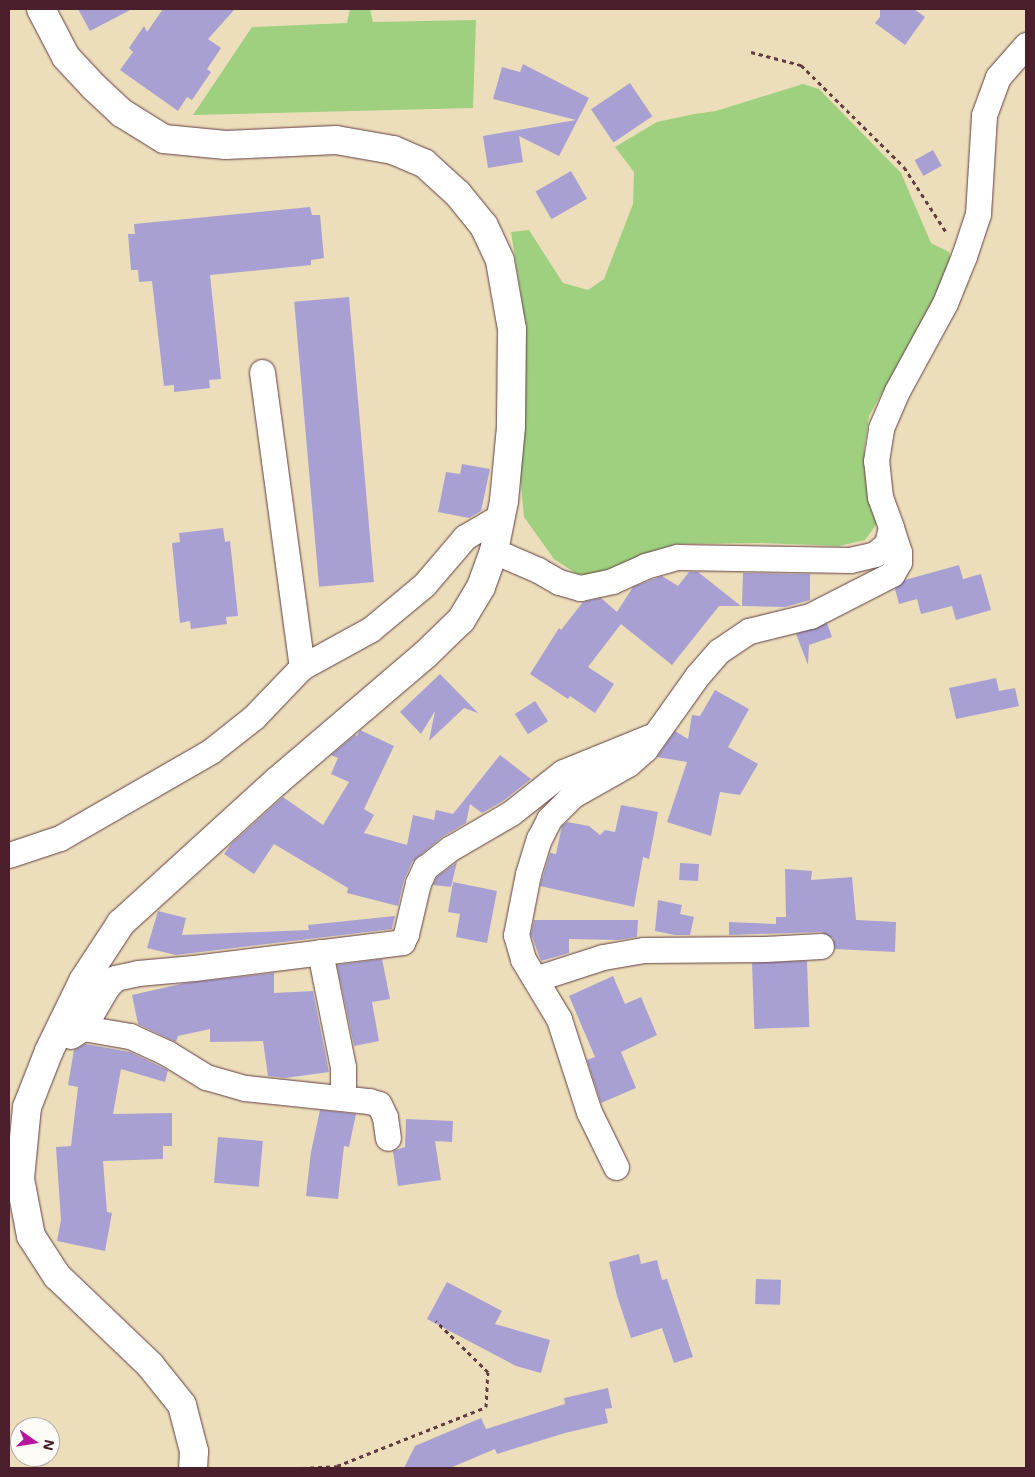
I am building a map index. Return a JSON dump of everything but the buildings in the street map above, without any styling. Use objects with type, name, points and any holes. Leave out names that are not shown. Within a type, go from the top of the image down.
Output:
[{"type":"main road","points":[[40,9],[66,57],[94,87],[122,113],[164,139],[226,146],[336,140],[393,150],[424,163],[458,194],[484,226],[500,261],[512,328],[511,427],[501,516],[494,551],[481,587],[461,620],[426,654],[276,782],[121,922],[83,981],[49,1050],[27,1107],[20,1179],[15,1191],[31,1236],[57,1276],[150,1364],[182,1405],[194,1451],[193,1468]]},
{"type":"street","points":[[616,1167],[589,1112],[559,1019],[523,958],[516,935],[528,874],[539,840],[549,819],[573,795],[628,764],[645,749],[697,676],[719,651],[749,631],[810,616],[892,574],[899,562],[899,552],[880,497],[876,460],[881,428],[897,391],[946,302],[963,260],[978,214],[984,115],[998,77],[1026,45]]},
{"type":"street","points":[[262,372],[302,667]]},
{"type":"street","points":[[9,855],[60,838],[211,751],[254,717],[302,667],[371,629],[424,585],[465,537],[501,516]]},
{"type":"street","points":[[494,551],[538,570],[559,582],[580,588],[612,581],[645,566],[677,557],[850,560],[875,554],[887,544],[891,526]]},
{"type":"street","points":[[49,1050],[83,1028],[107,987],[115,978],[138,973],[194,968],[402,942],[406,934],[418,883],[426,868],[451,848],[511,813],[563,772],[656,734]]},
{"type":"street","points":[[535,979],[603,957],[644,950],[765,949],[821,946]]},
{"type":"street","points":[[320,952],[344,1067],[343,1098]]},
{"type":"street","points":[[83,1028],[130,1036],[167,1053],[206,1077],[245,1088],[343,1098],[379,1104],[385,1117],[388,1138]]},
{"type":"path","points":[[751,52],[801,65],[904,167],[963,260]]},
{"type":"path","points":[[302,1468],[337,1466],[486,1407],[488,1372],[436,1321]]},
{"type":"path","points":[[345,1468],[347,1462]]},
{"type":"green space","points":[[350,9],[370,9],[373,22],[476,20],[473,108],[193,115],[252,27],[347,23]]},
{"type":"green space","points":[[803,84],[819,89],[901,173],[931,243],[949,252],[952,269],[869,416],[864,450],[878,522],[865,540],[839,546],[761,543],[676,544],[630,561],[600,576],[577,574],[554,559],[524,517],[520,474],[522,300],[511,232],[529,230],[563,283],[588,290],[604,279],[633,204],[634,172],[615,147],[657,122],[716,111]]}]
